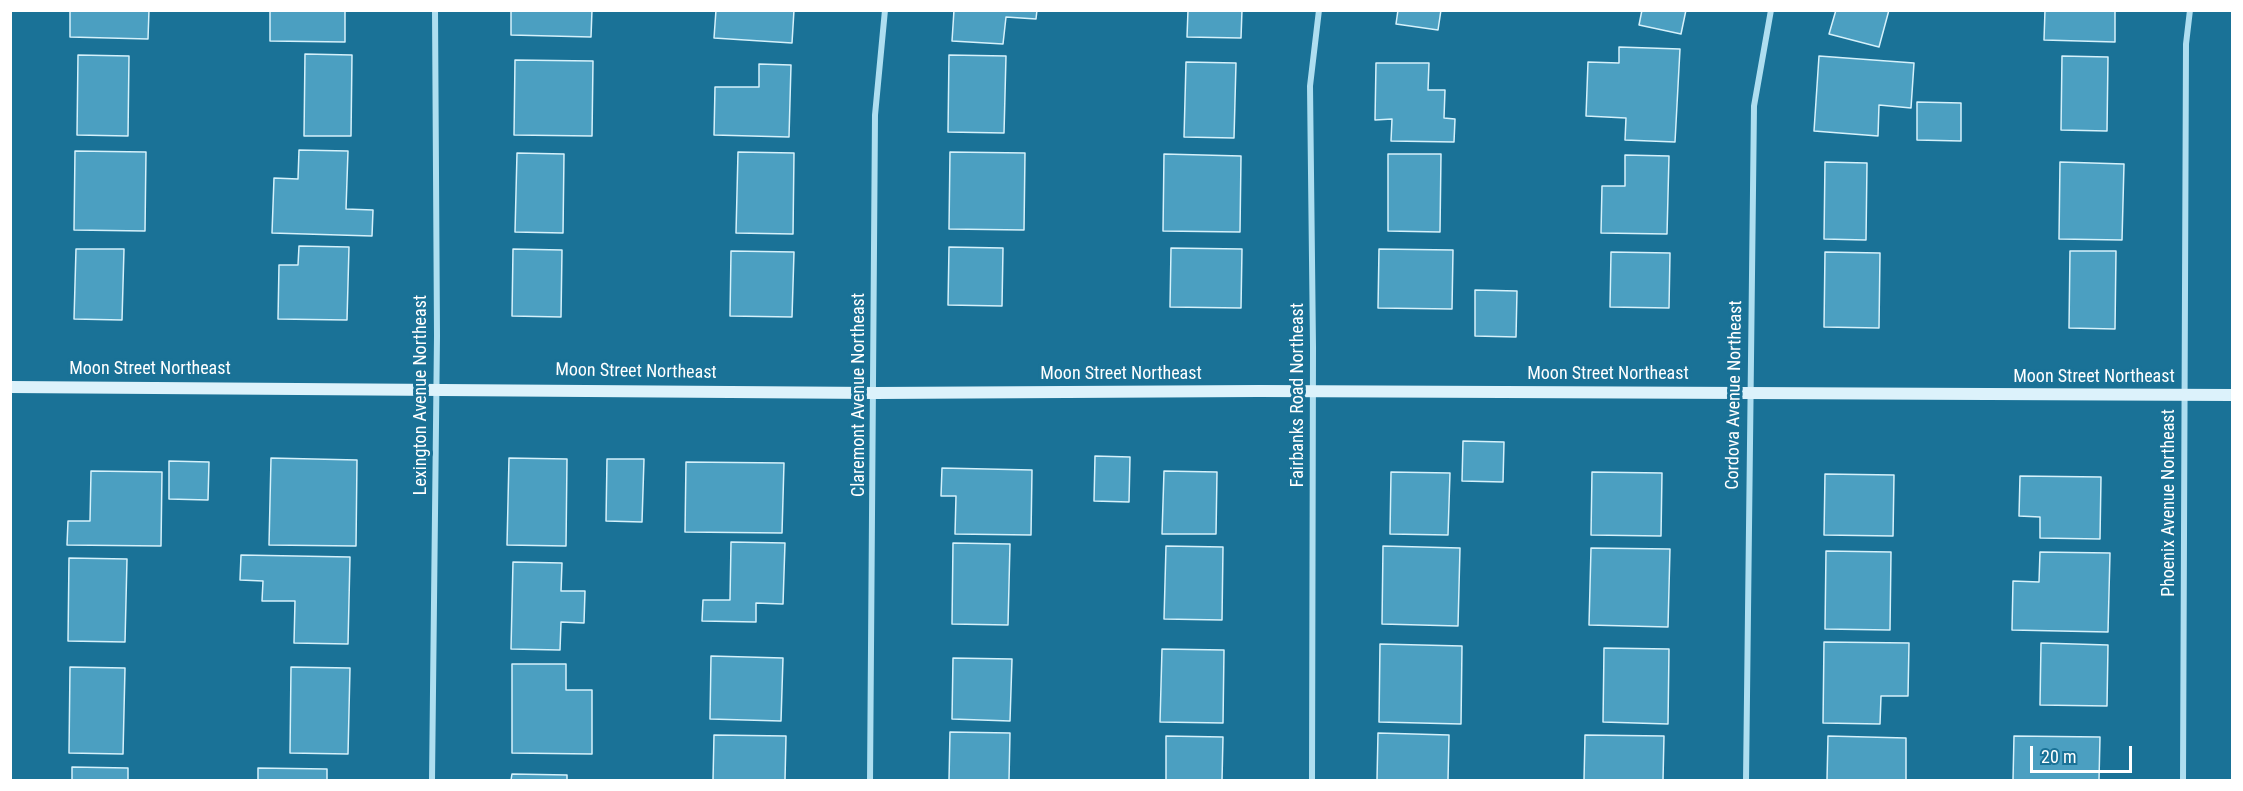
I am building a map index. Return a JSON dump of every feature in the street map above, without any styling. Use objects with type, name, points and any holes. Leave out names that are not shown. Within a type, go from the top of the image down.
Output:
[{"type":"street","name":"Lexington Avenue Northeast","points":[[432,780],[436,388],[435,10]]},
{"type":"street","name":"Claremont Avenue Northeast","points":[[870,780],[875,115],[885,10]]},
{"type":"street","name":"Fairbanks Road Northeast","points":[[1312,780],[1313,392],[1310,86],[1319,10]]},
{"type":"street","name":"Cordova Avenue Northeast","points":[[1746,780],[1754,106],[1771,10]]},
{"type":"street","name":"Phoenix Avenue Northeast","points":[[2183,780],[2186,44],[2190,10]]},
{"type":"street","name":"Moon Street Northeast","points":[[10,387],[436,388],[874,393],[2232,395]]},
{"type":"building","points":[[70,10],[149,10],[148,39],[70,37]]},
{"type":"building","points":[[270,10],[345,10],[345,42],[270,41]]},
{"type":"building","points":[[511,10],[592,10],[591,37],[511,35]]},
{"type":"building","points":[[716,10],[794,10],[792,43],[714,38]]},
{"type":"building","points":[[954,10],[1037,10],[1036,19],[1006,17],[1003,44],[952,41]]},
{"type":"building","points":[[1188,10],[1242,10],[1241,38],[1187,37]]},
{"type":"building","points":[[1398,10],[1441,10],[1438,30],[1396,24]]},
{"type":"building","points":[[1642,10],[1686,10],[1681,34],[1639,25]]},
{"type":"building","points":[[1836,10],[1889,10],[1879,47],[1829,34]]},
{"type":"building","points":[[2045,10],[2115,10],[2115,42],[2044,40]]},
{"type":"building","points":[[1619,47],[1680,49],[1675,142],[1625,140],[1626,118],[1586,116],[1588,62],[1619,63]]},
{"type":"building","points":[[305,54],[352,55],[351,136],[304,136]]},
{"type":"building","points":[[78,55],[129,56],[128,136],[77,135]]},
{"type":"building","points":[[949,55],[1006,56],[1004,133],[948,132]]},
{"type":"building","points":[[1819,56],[1914,63],[1911,108],[1879,105],[1878,136],[1814,131]]},
{"type":"building","points":[[2062,56],[2108,57],[2107,131],[2061,130]]},
{"type":"building","points":[[515,60],[593,61],[592,136],[514,135]]},
{"type":"building","points":[[1186,62],[1236,63],[1234,138],[1184,137]]},
{"type":"building","points":[[1376,63],[1429,63],[1428,90],[1445,90],[1444,118],[1455,119],[1454,142],[1391,141],[1392,119],[1375,120]]},
{"type":"building","points":[[759,64],[791,65],[789,137],[714,135],[715,87],[759,87]]},
{"type":"building","points":[[1917,102],[1961,103],[1961,141],[1917,140]]},
{"type":"building","points":[[299,150],[348,151],[346,209],[373,210],[372,236],[272,233],[274,178],[298,179]]},
{"type":"building","points":[[75,151],[146,152],[145,231],[74,230]]},
{"type":"building","points":[[738,152],[794,153],[793,234],[736,233]]},
{"type":"building","points":[[950,152],[1025,153],[1024,230],[949,229]]},
{"type":"building","points":[[517,153],[564,154],[563,233],[515,232]]},
{"type":"building","points":[[1164,154],[1241,156],[1240,232],[1163,231]]},
{"type":"building","points":[[1388,154],[1441,154],[1440,232],[1388,231]]},
{"type":"building","points":[[1625,155],[1669,156],[1667,234],[1601,233],[1602,186],[1625,186]]},
{"type":"building","points":[[1825,162],[1867,163],[1866,240],[1824,239]]},
{"type":"building","points":[[2060,162],[2124,164],[2122,240],[2059,239]]},
{"type":"building","points":[[299,246],[349,247],[347,320],[278,319],[279,265],[298,265]]},
{"type":"building","points":[[949,247],[1003,248],[1002,306],[948,305]]},
{"type":"building","points":[[1171,248],[1242,249],[1241,308],[1170,307]]},
{"type":"building","points":[[76,249],[124,249],[122,320],[74,319]]},
{"type":"building","points":[[513,249],[562,250],[561,317],[512,316]]},
{"type":"building","points":[[1379,249],[1453,250],[1452,309],[1378,308]]},
{"type":"building","points":[[731,251],[794,252],[792,317],[730,316]]},
{"type":"building","points":[[2070,251],[2116,251],[2115,329],[2069,328]]},
{"type":"building","points":[[1611,252],[1670,253],[1669,308],[1610,307]]},
{"type":"building","points":[[1825,252],[1880,253],[1879,328],[1824,327]]},
{"type":"building","points":[[1475,290],[1517,291],[1516,337],[1475,336]]},
{"type":"building","points":[[1463,441],[1504,442],[1503,482],[1462,481]]},
{"type":"building","points":[[1095,456],[1130,457],[1129,502],[1094,501]]},
{"type":"building","points":[[271,458],[357,460],[356,546],[269,545]]},
{"type":"building","points":[[509,458],[567,459],[566,546],[507,545]]},
{"type":"building","points":[[607,459],[644,459],[642,522],[606,521]]},
{"type":"building","points":[[169,461],[209,462],[208,500],[169,499]]},
{"type":"building","points":[[686,462],[784,463],[782,533],[685,532]]},
{"type":"building","points":[[942,468],[1032,470],[1031,535],[955,534],[956,496],[941,496]]},
{"type":"building","points":[[91,471],[162,472],[161,546],[67,545],[68,521],[90,521]]},
{"type":"building","points":[[1164,471],[1217,472],[1216,534],[1162,534]]},
{"type":"building","points":[[1391,472],[1450,473],[1448,535],[1390,534]]},
{"type":"building","points":[[1592,472],[1662,473],[1661,536],[1591,535]]},
{"type":"building","points":[[1825,474],[1894,475],[1893,536],[1824,535]]},
{"type":"building","points":[[2020,476],[2101,477],[2100,539],[2040,538],[2040,517],[2019,516]]},
{"type":"building","points":[[731,542],[785,543],[783,604],[756,603],[756,622],[702,621],[703,600],[730,600]]},
{"type":"building","points":[[953,543],[1010,544],[1008,625],[952,624]]},
{"type":"building","points":[[1166,546],[1223,547],[1222,620],[1164,619]]},
{"type":"building","points":[[1383,546],[1460,548],[1458,626],[1382,624]]},
{"type":"building","points":[[1591,548],[1670,549],[1668,627],[1589,625]]},
{"type":"building","points":[[1826,551],[1891,552],[1890,630],[1825,629]]},
{"type":"building","points":[[2040,552],[2110,553],[2108,632],[2012,630],[2013,581],[2039,582]]},
{"type":"building","points":[[241,555],[350,557],[348,644],[294,643],[295,601],[262,601],[263,581],[240,580]]},
{"type":"building","points":[[69,558],[127,559],[125,642],[68,641]]},
{"type":"building","points":[[513,562],[562,563],[561,591],[585,591],[584,623],[561,622],[560,650],[511,649]]},
{"type":"building","points":[[1824,642],[1909,643],[1908,696],[1881,696],[1880,724],[1823,723]]},
{"type":"building","points":[[2041,643],[2108,645],[2107,706],[2040,705]]},
{"type":"building","points":[[1380,644],[1462,646],[1461,724],[1379,722]]},
{"type":"building","points":[[1604,648],[1669,649],[1668,724],[1603,722]]},
{"type":"building","points":[[1162,649],[1224,650],[1223,723],[1160,722]]},
{"type":"building","points":[[711,656],[783,658],[781,721],[710,719]]},
{"type":"building","points":[[953,658],[1012,659],[1010,721],[952,719]]},
{"type":"building","points":[[512,664],[566,664],[566,690],[592,690],[592,754],[512,753]]},
{"type":"building","points":[[70,667],[125,668],[123,754],[69,753]]},
{"type":"building","points":[[291,667],[350,668],[348,754],[290,753]]},
{"type":"building","points":[[950,732],[1010,733],[1009,780],[949,780]]},
{"type":"building","points":[[1378,733],[1449,735],[1448,780],[1377,780]]},
{"type":"building","points":[[714,735],[786,736],[785,780],[713,780]]},
{"type":"building","points":[[1585,735],[1664,736],[1663,780],[1584,780]]},
{"type":"building","points":[[1166,736],[1223,737],[1222,780],[1166,780]]},
{"type":"building","points":[[1828,736],[1906,738],[1906,780],[1827,780]]},
{"type":"building","points":[[2014,736],[2100,737],[2099,780],[2013,780]]},
{"type":"building","points":[[72,767],[128,768],[128,780],[72,780]]},
{"type":"building","points":[[258,768],[327,769],[327,780],[258,780]]},
{"type":"building","points":[[512,774],[567,775],[567,780],[511,780]]}]
